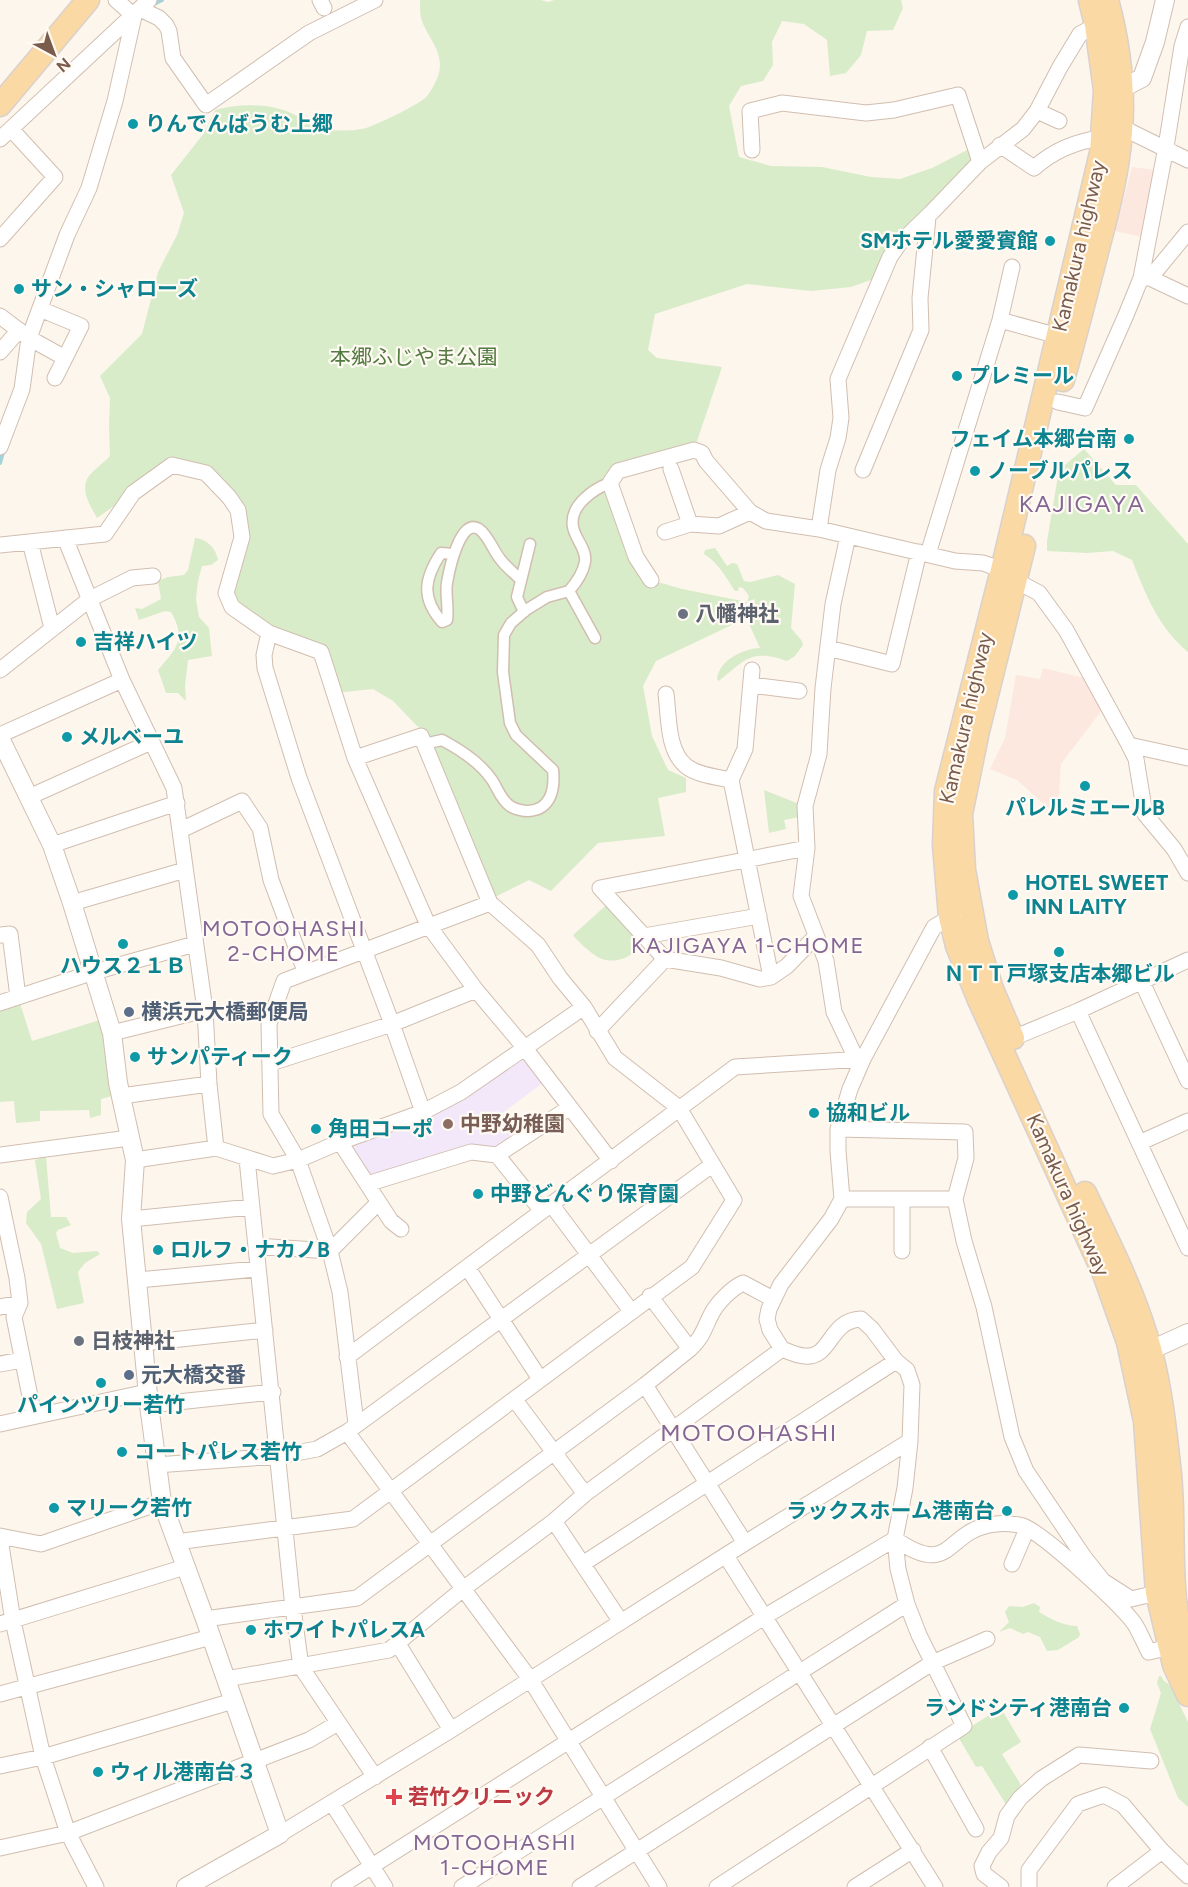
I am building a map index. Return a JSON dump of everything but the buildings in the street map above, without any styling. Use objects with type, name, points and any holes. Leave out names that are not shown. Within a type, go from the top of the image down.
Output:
[{"type":"main road","points":[[0,105],[88,0]]},
{"type":"main road","name":"Kamakura highway","points":[[1090,0],[1105,14],[1118,51],[1111,133],[1092,196],[1058,336],[961,814],[964,870],[957,946],[979,1000],[1077,1210],[1162,1407],[1170,1477],[1173,1591],[1178,1653],[1174,1665],[1188,1695]]},
{"type":"main road","name":"Kamakura highway","points":[[1009,574],[1058,402],[1112,192],[1119,157],[1111,133]]},
{"type":"main road","name":"Kamakura highway","points":[[960,912],[976,941],[992,989],[1013,1038],[1118,1263],[1146,1335],[1141,1354],[1157,1593],[1178,1653]]},
{"type":"street","points":[[116,0],[159,18],[169,31],[173,58],[206,105],[314,27],[375,0]]},
{"type":"street","points":[[1113,89],[1142,78],[1155,42],[1163,1]]},
{"type":"street","points":[[0,239],[55,177],[6,134],[142,9]]},
{"type":"street","points":[[0,447],[22,389],[27,335],[40,309],[67,236],[89,188],[142,9]]},
{"type":"street","points":[[819,529],[828,470],[838,438],[841,418],[838,379],[890,257],[899,243],[928,217],[980,162],[1023,129],[1037,111],[1080,34],[1105,14]]},
{"type":"street","points":[[1058,402],[1085,408],[1145,278],[1182,46],[1188,27]]},
{"type":"street","points":[[752,150],[750,111],[782,102],[866,113],[894,110],[958,95],[980,162]]},
{"type":"street","points":[[1037,111],[1059,121]]},
{"type":"street","points":[[1000,145],[1034,168],[1046,157],[1080,141],[1111,133],[1166,147],[1188,160]]},
{"type":"street","points":[[863,470],[921,330],[920,298],[928,217]]},
{"type":"street","points":[[1145,278],[1188,232]]},
{"type":"street","points":[[828,648],[892,664],[923,553],[999,320],[1012,267]]},
{"type":"street","points":[[1145,278],[1188,296]]},
{"type":"street","points":[[40,309],[81,326],[55,378]]},
{"type":"street","points":[[0,315],[65,358]]},
{"type":"street","points":[[999,320],[1058,336]]},
{"type":"street","points":[[0,352],[27,335]]},
{"type":"street","points":[[424,744],[442,740],[470,757],[487,772],[499,794],[511,807],[525,811],[537,810],[545,804],[554,788],[553,770],[516,735],[510,723],[503,672],[504,635],[511,623],[524,612],[547,597],[569,591],[579,578],[585,562],[573,527],[576,509],[598,488],[610,483],[618,471],[694,450],[702,453],[706,461],[750,512],[766,521],[819,529],[955,561],[983,563],[1009,574],[1039,593],[1055,613],[1136,759],[1145,814],[1174,849],[1188,873]]},
{"type":"street","points":[[0,544],[105,534],[133,493],[172,465],[206,473],[230,497],[238,510],[242,537],[226,593],[232,608],[269,633],[321,652],[355,758],[429,926],[476,990],[524,1047],[611,1161]]},
{"type":"street","points":[[671,469],[690,524]]},
{"type":"street","points":[[610,483],[636,557],[651,580]]},
{"type":"street","points":[[665,532],[690,524],[719,526],[750,512]]},
{"type":"street","points":[[454,554],[441,553],[430,570],[428,600],[442,622],[447,620],[449,604],[446,585],[454,554],[464,531],[474,527],[480,530],[501,560],[521,580]]},
{"type":"street","points":[[848,536],[833,604],[819,754],[805,806],[807,848],[801,896],[826,961],[834,1012],[854,1054],[863,1059]]},
{"type":"street","points":[[66,538],[122,680],[174,788],[205,1010],[209,1084],[216,1148]]},
{"type":"street","points":[[30,542],[52,628]]},
{"type":"street","points":[[524,612],[517,597],[530,544]]},
{"type":"street","points":[[0,670],[90,599],[132,578],[153,576]]},
{"type":"street","points":[[569,591],[595,638]]},
{"type":"street","points":[[269,633],[264,655],[265,668],[299,778],[423,1112]]},
{"type":"street","points":[[771,977],[731,780],[745,749],[752,678],[799,691]]},
{"type":"street","points":[[122,680],[0,736],[52,845],[112,1033],[121,1096],[135,1160],[131,1219],[148,1398],[162,1502],[280,1834]]},
{"type":"street","points":[[666,694],[675,753],[686,767],[731,780]]},
{"type":"street","points":[[176,1542],[285,1526],[353,1519],[692,1267],[734,1200],[679,1108],[615,1058],[584,1007],[560,978],[538,945],[490,903],[421,736],[355,758]]},
{"type":"street","points":[[29,797],[151,742]]},
{"type":"street","points":[[1129,745],[1188,758]]},
{"type":"street","points":[[181,830],[242,801],[260,828],[271,880],[305,971]]},
{"type":"street","points":[[52,845],[177,803]]},
{"type":"street","points":[[807,848],[600,888],[665,959],[721,968],[760,978],[771,977],[787,966],[816,936]]},
{"type":"street","points":[[72,903],[185,870]]},
{"type":"street","points":[[490,903],[305,971],[284,981],[269,1024],[272,1114],[298,1160],[330,1251],[340,1292],[351,1428],[392,1491],[530,1679],[659,1887]]},
{"type":"street","points":[[717,1887],[964,1725],[932,1663],[908,1604],[898,1569],[895,1539],[905,1488],[910,1441],[912,1385],[907,1370],[896,1361],[872,1329],[861,1320],[850,1320],[842,1325],[821,1353],[806,1357],[782,1349],[770,1330],[767,1319],[773,1299],[781,1284],[831,1219],[842,1198],[838,1129],[850,1089],[863,1059],[934,927],[960,912]]},
{"type":"street","points":[[644,936],[759,916]]},
{"type":"street","points":[[0,935],[10,934],[18,997]]},
{"type":"street","points":[[0,1003],[94,972],[195,944]]},
{"type":"street","points":[[597,1031],[665,959]]},
{"type":"street","points":[[1013,1038],[1078,1011],[1188,960]]},
{"type":"street","points":[[1141,980],[1188,1081]]},
{"type":"street","points":[[271,1063],[392,1024],[476,990]]},
{"type":"street","points":[[135,1160],[216,1148],[273,1166],[298,1160],[423,1112],[460,1092],[584,1007]]},
{"type":"street","points":[[112,1033],[205,1010]]},
{"type":"street","points":[[1078,1011],[1188,1248]]},
{"type":"street","points":[[347,1357],[735,1067],[863,1059]]},
{"type":"street","points":[[121,1096],[209,1084]]},
{"type":"street","points":[[496,1155],[569,1108]]},
{"type":"street","points":[[1139,1143],[1188,1121]]},
{"type":"street","points":[[838,1129],[965,1132],[966,1158],[955,1199],[964,1240],[984,1307],[1016,1445],[1026,1471],[1084,1557],[1134,1623],[1149,1652],[1178,1653]]},
{"type":"street","points":[[0,1155],[129,1138]]},
{"type":"street","points":[[340,1142],[378,1203],[391,1221],[401,1229]]},
{"type":"street","points":[[367,1184],[471,1152],[496,1155],[590,1255],[632,1311]]},
{"type":"street","points":[[248,1159],[257,1269],[273,1392],[293,1608],[302,1667],[375,1777]]},
{"type":"street","points":[[156,1465],[279,1456],[317,1449],[351,1428],[712,1165]]},
{"type":"street","points":[[0,1197],[3,1230],[17,1278],[20,1303],[14,1317],[34,1416]]},
{"type":"street","points":[[842,1198],[955,1199]]},
{"type":"street","points":[[902,1199],[902,1251]]},
{"type":"street","points":[[256,1246],[330,1251],[378,1203]]},
{"type":"street","points":[[131,1219],[251,1207]]},
{"type":"street","points":[[467,1267],[540,1379]]},
{"type":"street","points":[[138,1280],[257,1269]]},
{"type":"street","points":[[205,1619],[357,1598],[645,1385],[690,1349],[704,1332],[713,1311],[737,1285],[743,1283],[773,1299]]},
{"type":"street","points":[[650,1296],[690,1349]]},
{"type":"street","points":[[0,1308],[20,1303]]},
{"type":"street","points":[[143,1343],[265,1330]]},
{"type":"street","points":[[1141,1354],[1188,1333]]},
{"type":"street","points":[[226,1679],[389,1650],[464,1588],[554,1521],[585,1494],[782,1349]]},
{"type":"street","points":[[0,1364],[22,1360]]},
{"type":"street","points":[[584,1563],[896,1361]]},
{"type":"street","points":[[645,1385],[745,1543]]},
{"type":"street","points":[[0,1424],[34,1416],[148,1398],[273,1392]]},
{"type":"street","points":[[515,1400],[585,1494]]},
{"type":"street","points":[[186,1887],[375,1777],[910,1441]]},
{"type":"street","points":[[96,1887],[68,1833],[43,1757],[27,1688],[7,1622],[0,1537],[41,1544],[162,1502]]},
{"type":"street","points":[[554,1521],[621,1622]]},
{"type":"street","points":[[895,1539],[909,1550],[930,1557],[946,1552],[969,1531],[996,1524],[1023,1526],[1042,1537],[1114,1595],[1131,1599],[1157,1593]]},
{"type":"street","points":[[1012,1564],[1027,1528]]},
{"type":"street","points":[[339,1887],[764,1617],[895,1539]]},
{"type":"street","points":[[726,1556],[935,1887]]},
{"type":"street","points":[[7,1622],[185,1567]]},
{"type":"street","points":[[462,1887],[908,1604]]},
{"type":"street","points":[[0,1694],[211,1637]]},
{"type":"street","points":[[580,1887],[932,1663],[987,1639]]},
{"type":"street","points":[[398,1644],[450,1730]]},
{"type":"street","points":[[0,1766],[43,1757],[233,1701]]},
{"type":"street","points":[[0,1848],[68,1833],[309,1740],[338,1723]]},
{"type":"street","points":[[930,1747],[976,1829]]},
{"type":"street","points":[[1001,1887],[984,1874],[982,1866],[989,1852],[1001,1838],[1007,1816],[1020,1798],[1041,1779],[1079,1755],[1151,1761]]},
{"type":"street","points":[[1029,1887],[1029,1870],[1078,1804],[1104,1795],[1123,1805],[1162,1851],[1188,1876]]},
{"type":"street","points":[[332,1803],[385,1887]]},
{"type":"street","points":[[855,1887],[913,1850]]},
{"type":"street","points":[[1115,1887],[1162,1851]]},
{"type":"shaded area","points":[[1132,167],[1157,170],[1146,238],[1115,231]]},
{"type":"shaded area","points":[[1043,668],[1084,678],[1102,710],[1061,764],[1058,808],[1047,807],[1017,780],[990,769],[1005,738],[1016,675],[1040,679]]},
{"type":"shaded area","name":"中野幼稚園","points":[[524,1047],[548,1079],[500,1115],[513,1134],[493,1148],[367,1184],[340,1142],[423,1112]]},
{"type":"green space","name":"本郷ふじやま公園","points":[[420,0],[540,0],[549,2],[554,0],[901,0],[903,8],[893,30],[867,31],[861,55],[846,73],[830,76],[827,40],[804,24],[782,21],[772,42],[773,65],[763,81],[741,86],[729,106],[739,157],[771,166],[822,167],[871,177],[900,179],[932,168],[975,146],[980,162],[950,194],[882,276],[851,287],[811,291],[747,284],[655,314],[648,350],[657,358],[722,367],[694,450],[619,471],[610,483],[651,580],[682,589],[747,602],[738,622],[656,661],[643,686],[652,736],[668,770],[686,778],[686,792],[658,798],[665,836],[598,843],[551,891],[529,880],[495,897],[420,729],[393,701],[373,689],[334,693],[321,652],[232,607],[242,537],[238,510],[216,483],[172,465],[97,518],[89,503],[85,487],[89,476],[110,456],[110,398],[100,376],[142,334],[158,272],[177,235],[184,213],[171,175],[204,133],[215,110],[245,105],[266,106],[286,111],[320,128],[344,131],[369,127],[408,109],[428,95],[437,79],[440,65],[437,51],[421,18]]},
{"type":"green space","points":[[1084,449],[1116,485],[1136,485],[1188,544],[1188,652],[1161,621],[1148,598],[1132,560],[1113,551],[1087,553],[1047,551],[1059,470]]},
{"type":"green space","points":[[195,538],[210,545],[218,560],[211,565],[202,566],[196,599],[199,617],[209,628],[212,656],[188,660],[186,701],[178,693],[166,693],[158,670],[174,650],[179,637],[171,612],[165,611],[139,620],[135,608],[142,609],[161,599],[158,581],[184,575],[188,570]]},
{"type":"green space","points":[[715,548],[727,566],[732,563],[737,564],[744,581],[750,582],[778,575],[795,584],[791,628],[803,645],[795,656],[787,661],[765,656],[750,658],[719,681],[717,679],[719,672],[727,661],[739,653],[760,648],[748,622],[755,599],[747,602],[749,596],[743,588],[739,587],[738,591],[735,591],[718,566],[704,554],[705,550]]},
{"type":"green space","points":[[764,790],[799,804],[799,817],[784,820],[786,829],[769,833]]},
{"type":"green space","points":[[611,901],[641,941],[635,951],[626,958],[608,960],[602,959],[586,948],[573,935]]},
{"type":"green space","points":[[18,997],[32,1041],[100,1020],[112,1096],[101,1099],[101,1115],[90,1118],[89,1110],[40,1111],[40,1121],[16,1123],[14,1101],[0,1102],[0,1003]]},
{"type":"green space","points":[[46,1156],[51,1217],[66,1217],[71,1225],[56,1233],[60,1248],[73,1253],[97,1251],[100,1254],[85,1263],[78,1272],[84,1303],[57,1309],[41,1244],[26,1223],[27,1212],[41,1199],[35,1160]]},
{"type":"green space","points":[[1034,1603],[1040,1607],[1039,1612],[1048,1617],[1077,1626],[1079,1637],[1058,1650],[1047,1651],[1040,1637],[1028,1632],[1023,1634],[1010,1628],[999,1632],[1009,1622],[1005,1612],[1009,1606],[1023,1607]]},
{"type":"green space","points":[[1159,1676],[1170,1685],[1188,1722],[1188,1807],[1178,1798],[1150,1729],[1161,1693],[1157,1683]]},
{"type":"green space","points":[[1001,1708],[1021,1742],[1002,1754],[1021,1785],[1007,1806],[982,1766],[976,1767],[957,1735]]},
{"type":"waterway","points":[[152,5],[162,0]]},
{"type":"waterway","points":[[0,463],[4,449]]},
{"type":"place","name":"りんでんばうむ上郷","points":[[133,124]]},
{"type":"place","name":"SMホテル愛愛賓館","points":[[1050,241]]},
{"type":"place","name":"サン・シャローズ","points":[[19,289]]},
{"type":"place","name":"プレミール","points":[[957,376]]},
{"type":"place","name":"フェイム本郷台南","points":[[1129,439]]},
{"type":"place","name":"ノーブルパレス","points":[[975,471]]},
{"type":"place","name":"八幡神社","points":[[683,614]]},
{"type":"place","name":"吉祥ハイツ","points":[[81,642]]},
{"type":"place","name":"メルベーユ","points":[[67,737]]},
{"type":"place","name":"パレルミエールB","points":[[1085,786]]},
{"type":"place","name":"HOTEL SWEET INN LAITY","points":[[1013,895]]},
{"type":"place","name":"ハウス２１Ｂ","points":[[123,944]]},
{"type":"place","name":"ＮＴＴ戸塚支店本郷ビル","points":[[1059,952]]},
{"type":"place","name":"横浜元大橋郵便局","points":[[129,1012]]},
{"type":"place","name":"サンパティーク","points":[[135,1057]]},
{"type":"place","name":"協和ビル","points":[[814,1113]]},
{"type":"place","name":"中野幼稚園","points":[[448,1124]]},
{"type":"place","name":"角田コーポ","points":[[316,1129]]},
{"type":"place","name":"中野どんぐり保育園","points":[[478,1194]]},
{"type":"place","name":"ロルフ・ナカノB","points":[[158,1250]]},
{"type":"place","name":"日枝神社","points":[[79,1341]]},
{"type":"place","name":"元大橋交番","points":[[129,1375]]},
{"type":"place","name":"パインツリー若竹","points":[[101,1383]]},
{"type":"place","name":"コートパレス若竹","points":[[122,1452]]},
{"type":"place","name":"マリーク若竹","points":[[54,1508]]},
{"type":"place","name":"ラックスホーム港南台","points":[[1007,1511]]},
{"type":"place","name":"ホワイトパレスA","points":[[251,1630]]},
{"type":"place","name":"ランドシティ港南台","points":[[1124,1708]]},
{"type":"place","name":"ウィル港南台３","points":[[98,1772]]},
{"type":"place","name":"若竹クリニック","points":[[394,1797]]},
{"type":"district","name":"KAJIGAYA","points":[[1082,504]]},
{"type":"district","name":"MOTOOHASHI 2-CHOME","points":[[284,940]]},
{"type":"district","name":"KAJIGAYA 1-CHOME","points":[[748,945]]},
{"type":"district","name":"MOTOOHASHI","points":[[749,1433]]},
{"type":"district","name":"MOTOOHASHI 1-CHOME","points":[[495,1854]]}]
